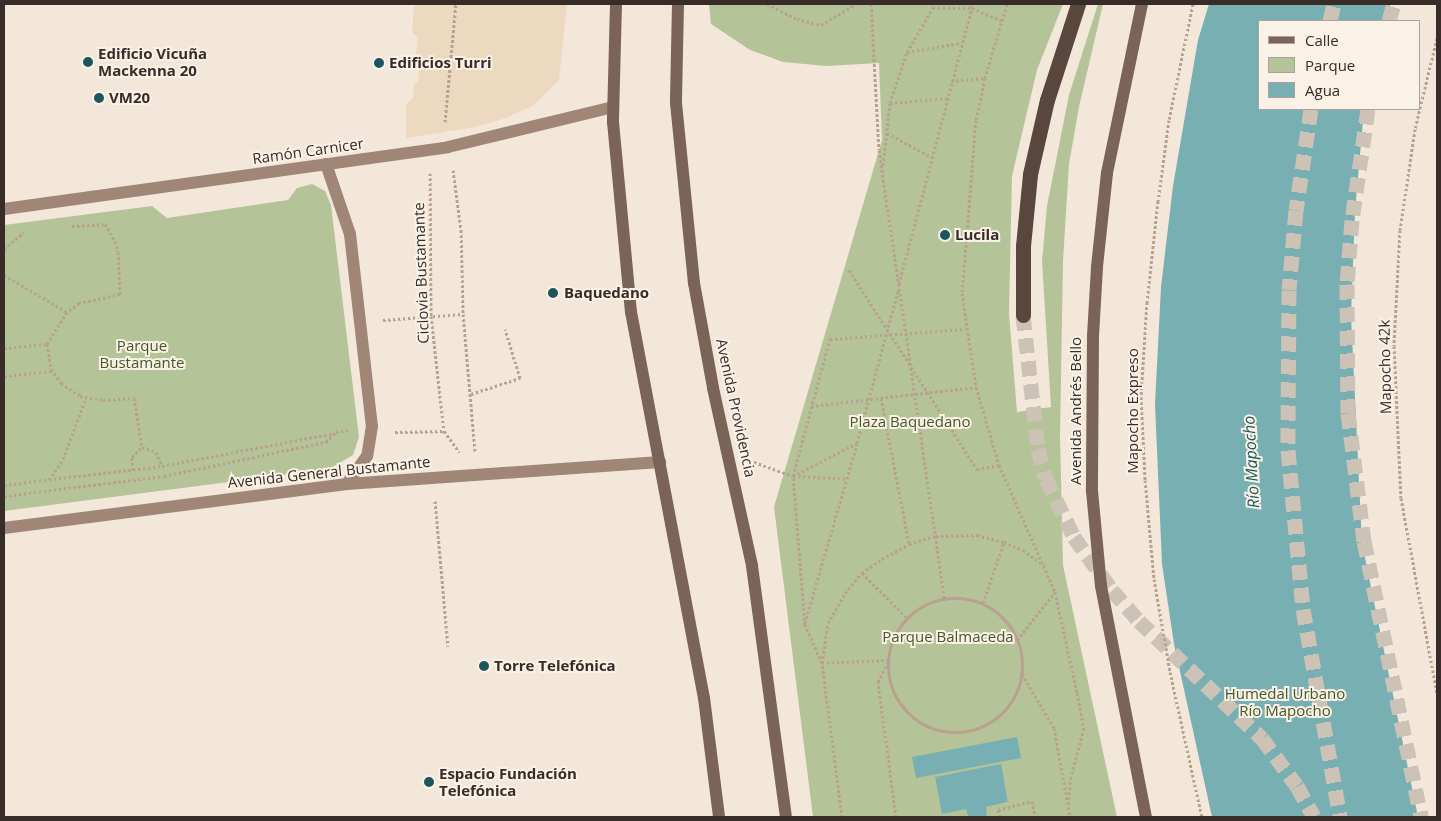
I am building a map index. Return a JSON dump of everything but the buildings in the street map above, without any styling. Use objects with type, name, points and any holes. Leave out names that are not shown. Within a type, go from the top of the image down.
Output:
[{"type":"highway","points":[[1023,315],[1023,246],[1030,174],[1047,100],[1078,4]]},
{"type":"main road","points":[[616,4],[613,107],[631,312],[704,698],[719,817]]},
{"type":"main road","name":"Avenida Providencia","points":[[678,4],[676,103],[690,248],[713,388],[752,566],[786,817]]},
{"type":"main road","name":"Avenida Andrés Bello","points":[[1142,4],[1126,69],[1105,192],[1093,336],[1092,482],[1101,586],[1146,817]]},
{"type":"main road","name":"Ramón Carnicer","points":[[4,209],[448,147],[613,107]]},
{"type":"main road","points":[[326,164],[350,234],[372,426],[367,456],[348,484]]},
{"type":"main road","name":"Avenida General Bustamante","points":[[4,528],[348,484],[660,462]]},
{"type":"path","points":[[456,4],[444,132],[461,230],[463,314],[470,394],[475,426],[475,475]]},
{"type":"path","points":[[767,4],[797,19],[821,25],[856,4]]},
{"type":"path","points":[[871,4],[882,168],[904,333],[944,598]]},
{"type":"path","points":[[882,168],[890,103],[907,52],[936,4]]},
{"type":"path","points":[[1007,4],[985,78],[970,172],[962,293],[965,329],[976,387],[999,465],[1055,592],[1084,728],[1071,777],[1068,807]]},
{"type":"path","name":"Mapocho Expreso","points":[[1193,4],[1169,120],[1158,201],[1147,302],[1141,398],[1145,480],[1154,579],[1170,672],[1202,817]]},
{"type":"path","points":[[933,8],[972,6],[1002,21]]},
{"type":"path","points":[[805,625],[848,479],[887,334],[930,157],[972,6]]},
{"type":"path","name":"Mapocho 42k","points":[[1421,104],[1437,38]]},
{"type":"path","points":[[907,52],[962,43]]},
{"type":"path","points":[[951,81],[985,78]]},
{"type":"path","points":[[890,103],[947,98]]},
{"type":"path","name":"Mapocho 42k","points":[[1420,110],[1400,230],[1394,346],[1401,498],[1437,695]]},
{"type":"path","points":[[886,133],[930,157]]},
{"type":"path","name":"Ciclovia Bustamante","points":[[430,150],[431,316],[444,431],[475,475]]},
{"type":"path","points":[[69,226],[105,224],[115,241],[118,252],[120,294],[79,304],[67,312],[46,344],[52,371],[71,391],[86,398],[134,398],[142,447]]},
{"type":"path","points":[[4,249],[19,234],[31,230]]},
{"type":"path","points":[[849,270],[887,334],[910,365],[977,469],[999,465]]},
{"type":"path","points":[[4,275],[67,312]]},
{"type":"path","points":[[360,323],[463,314]]},
{"type":"path","points":[[470,394],[520,378],[505,329]]},
{"type":"path","points":[[822,663],[805,625],[793,476],[830,339],[965,329]]},
{"type":"path","points":[[4,348],[46,344]]},
{"type":"path","points":[[4,376],[52,371]]},
{"type":"path","points":[[811,406],[976,387]]},
{"type":"path","points":[[49,480],[63,459],[86,398]]},
{"type":"path","points":[[881,398],[909,544]]},
{"type":"path","points":[[4,485],[162,466],[372,426],[384,427],[400,435],[444,431]]},
{"type":"path","points":[[4,496],[164,476],[326,442],[336,432]]},
{"type":"path","points":[[793,476],[857,444]]},
{"type":"path","points":[[142,447],[156,452],[162,466]]},
{"type":"path","points":[[133,470],[132,457],[142,447]]},
{"type":"path","points":[[751,461],[793,476],[848,479]]},
{"type":"path","points":[[433,478],[448,646]]},
{"type":"path","points":[[842,817],[822,663],[828,623],[845,593],[862,573],[909,544],[936,536],[977,535],[1004,542],[1023,550],[1045,567]]},
{"type":"path","points":[[983,603],[1004,542]]},
{"type":"path","points":[[862,573],[907,618]]},
{"type":"path","points":[[1017,640],[1055,592]]},
{"type":"path","points":[[896,817],[878,682],[888,660],[895,635],[907,618],[924,606],[944,598],[963,598],[983,603],[1009,624],[1017,640],[1022,673],[1054,728],[1070,817]]},
{"type":"path","points":[[822,663],[888,660]]},
{"type":"path","points":[[888,660],[895,695],[907,713],[925,725],[945,732],[966,731],[986,724],[1007,706],[1015,694],[1022,673]]},
{"type":"path","points":[[1000,817],[998,810],[1032,801],[1035,817]]},
{"type":"green space","points":[[709,4],[1063,4],[1037,70],[1012,176],[1009,313],[1017,412],[1051,407],[1042,261],[1047,206],[1069,95],[1098,4],[1103,4],[1079,107],[1069,164],[1063,261],[1060,435],[1063,565],[1117,817],[987,817],[985,807],[1008,802],[1000,764],[966,809],[968,817],[813,817],[774,507],[882,140],[879,63],[826,66],[783,62],[750,50],[711,24]]},
{"type":"green space","name":"Parque Bustamante","points":[[312,184],[325,191],[331,205],[359,437],[353,455],[329,469],[4,511],[4,225],[152,206],[167,218],[288,200],[297,188]]},
{"type":"shaded area","points":[[417,4],[567,4],[559,80],[534,105],[506,118],[476,127],[406,138],[406,104],[413,98],[414,83],[418,83],[420,54],[416,54],[418,38],[412,32],[414,6]]},
{"type":"water","name":"Humedal Urbano Río Mapocho","points":[[1209,4],[1390,4],[1385,20],[1258,20],[1258,110],[1364,110],[1355,211],[1351,316],[1362,543],[1418,817],[1212,817],[1174,644],[1162,564],[1155,404],[1161,287],[1173,186],[1198,40]]},
{"type":"water","points":[[1017,737],[1021,758],[916,778],[912,757]]},
{"type":"water","points":[[1001,764],[1008,802],[986,807],[987,817],[968,817],[966,809],[942,814],[935,777]]},
{"type":"tunnel","points":[[1330,20],[1334,4]]},
{"type":"tunnel","points":[[1389,20],[1394,4]]},
{"type":"tunnel","points":[[1311,110],[1296,210],[1289,290],[1288,450],[1303,609],[1340,817]]},
{"type":"tunnel","points":[[1368,110],[1352,220],[1347,284],[1348,413],[1364,541],[1421,817]]},
{"type":"tunnel","points":[[1023,315],[1038,449],[1046,479],[1074,537],[1112,590],[1139,621],[1262,738],[1297,786],[1314,817]]},
{"type":"place","name":"Edificio Vicuña Mackenna 20","points":[[88,62]]},
{"type":"place","name":"Edificios Turri","points":[[379,63]]},
{"type":"place","name":"VM20","points":[[99,98]]},
{"type":"place","name":"Lucila","points":[[945,235]]},
{"type":"place","name":"Baquedano","points":[[553,293]]},
{"type":"place","name":"Torre Telefónica","points":[[484,666]]},
{"type":"place","name":"Espacio Fundación Telefónica","points":[[429,782]]},
{"type":"park label","name":"Plaza Baquedano","points":[[910,422]]},
{"type":"park label","name":"Parque Balmaceda","points":[[948,637]]},
{"type":"water label","name":"Río Mapocho","points":[[1251,462]]}]
